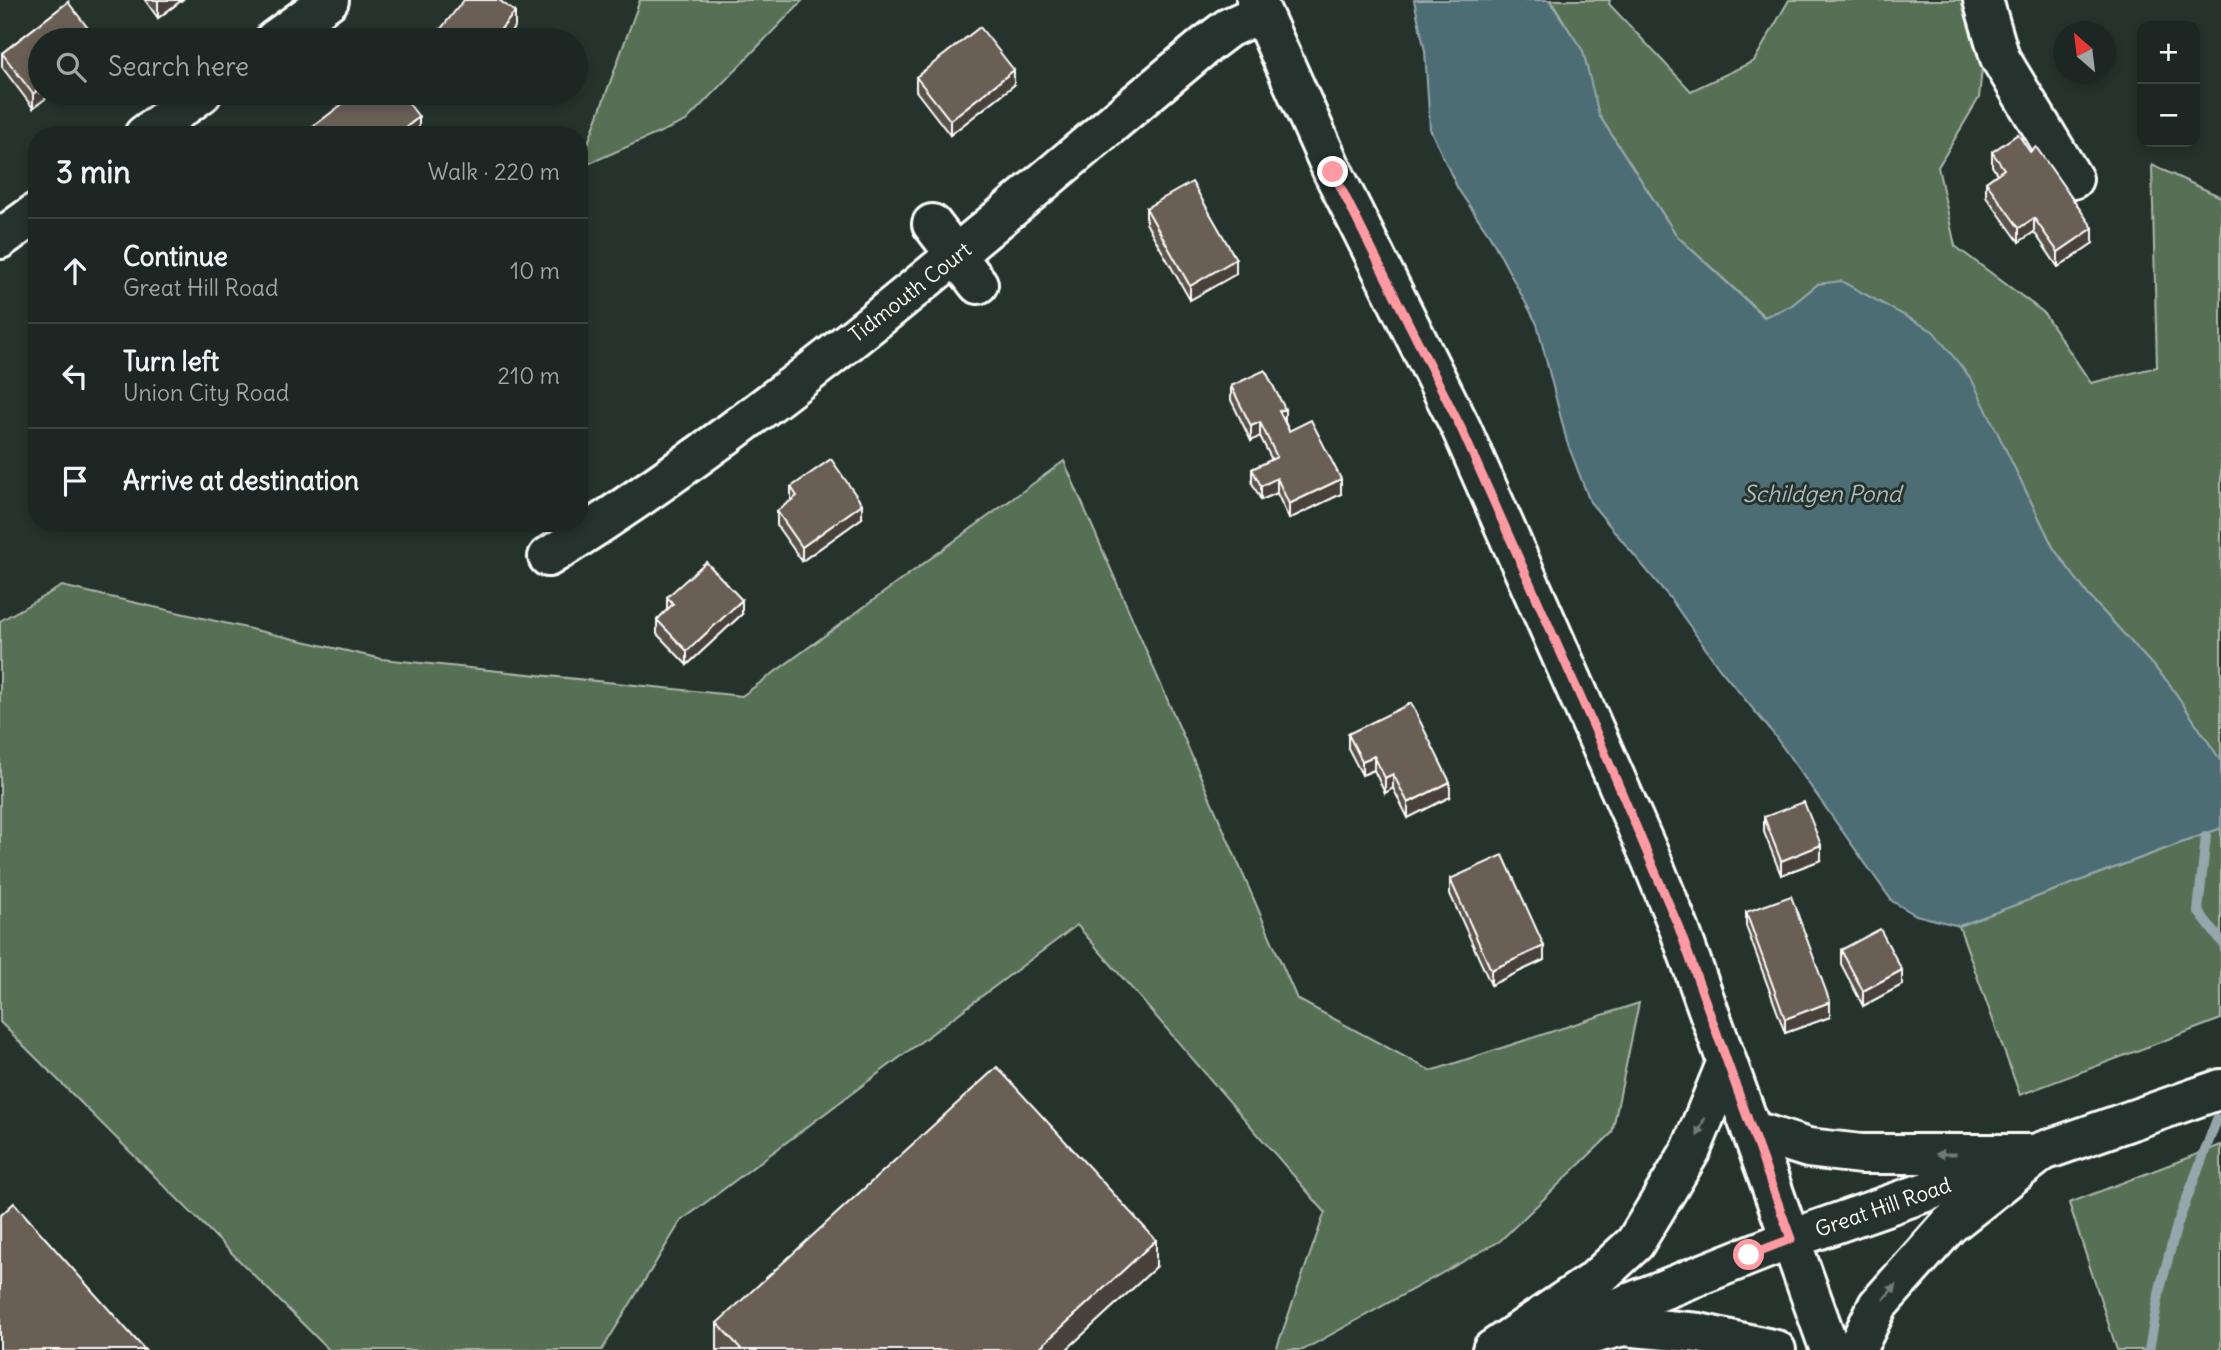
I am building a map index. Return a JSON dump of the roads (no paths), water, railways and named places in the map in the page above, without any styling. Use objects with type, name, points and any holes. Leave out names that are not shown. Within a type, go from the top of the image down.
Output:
[{"type":"main road","points":[[291,28],[330,0]]},
{"type":"main road","points":[[1983,0],[2000,58],[2073,179]]},
{"type":"main road","points":[[1258,6],[1333,172],[1461,428],[1596,732],[1679,928],[1830,1350]]},
{"type":"main road","name":"Tidmouth Court","points":[[548,557],[645,497],[967,270],[1207,44],[1258,6]]},
{"type":"main road","points":[[156,126],[185,105]]},
{"type":"main road","points":[[0,239],[28,219]]},
{"type":"main road","points":[[932,224],[967,270]]},
{"type":"main road","points":[[1492,1350],[1595,1280],[1635,1243],[1691,1150],[1726,1064]]},
{"type":"main road","name":"Great Hill Road","points":[[1510,1350],[1791,1239],[2221,1088]]},
{"type":"main road","points":[[1751,1130],[1808,1148],[1861,1154],[2039,1154]]},
{"type":"main road","points":[[1856,1350],[1878,1305],[1949,1225],[2039,1154]]},
{"type":"main road","points":[[1531,1350],[1623,1326],[1699,1333],[1776,1350]]},
{"type":"water","name":"Schildgen Pond","points":[[1414,0],[1549,0],[1583,51],[1599,115],[1677,236],[1764,317],[1791,306],[1818,284],[1841,281],[1933,331],[1972,380],[2054,549],[2089,596],[2168,682],[2221,761],[2221,828],[1959,926],[1916,915],[1892,901],[1772,732],[1720,669],[1670,598],[1590,502],[1567,442],[1537,324],[1490,236],[1458,189],[1430,129],[1425,51]]},
{"type":"waterway","points":[[2206,836],[2198,911],[2221,941]]},
{"type":"waterway","points":[[2149,1350],[2160,1289],[2177,1225],[2217,1119]]}]
